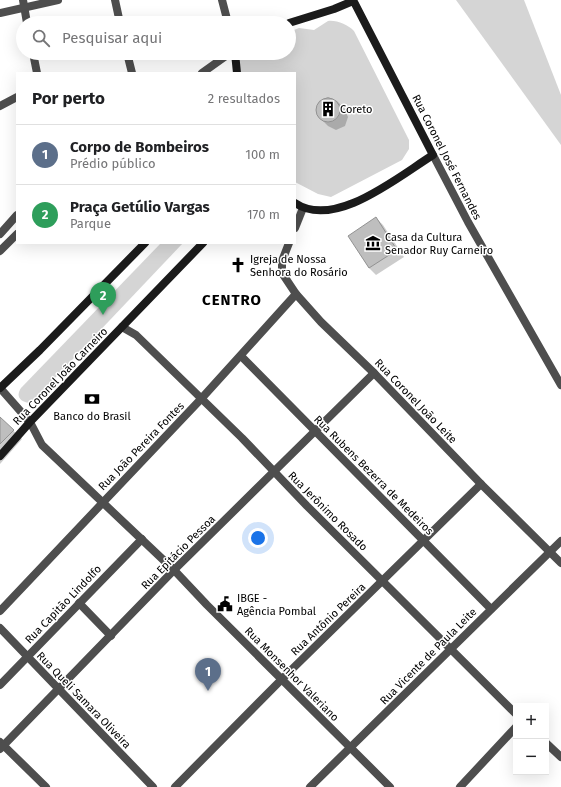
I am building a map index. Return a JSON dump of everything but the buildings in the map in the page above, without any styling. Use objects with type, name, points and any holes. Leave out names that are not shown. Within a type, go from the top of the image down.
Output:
[{"type":"main road","points":[[296,21],[353,1]]},
{"type":"main road","name":"Rua Coronel José Fernandes","points":[[353,1],[433,155]]},
{"type":"main road","points":[[236,60],[237,72]]},
{"type":"main road","points":[[296,204],[303,208],[326,210],[351,204],[364,198],[433,155]]},
{"type":"main road","points":[[0,388],[40,350],[144,244]]},
{"type":"main road","name":"Rua Coronel João Carneiro","points":[[0,456],[30,422],[202,244]]},
{"type":"street","points":[[0,13],[24,4],[58,0]]},
{"type":"street","points":[[115,0],[118,16]]},
{"type":"street","points":[[222,0],[226,16]]},
{"type":"street","points":[[24,4],[26,16]]},
{"type":"street","points":[[34,60],[37,72]]},
{"type":"street","points":[[129,60],[132,72]]},
{"type":"street","points":[[203,72],[220,60]]},
{"type":"street","points":[[0,106],[16,98]]},
{"type":"street","name":"Rua Coronel José Fernandes","points":[[433,155],[468,222],[561,385]]},
{"type":"street","points":[[296,226],[303,208]]},
{"type":"street","points":[[0,234],[16,216]]},
{"type":"street","points":[[0,251],[16,235]]},
{"type":"street","name":"Rua Coronel João Leite","points":[[289,244],[281,267],[282,272],[296,294],[321,322],[374,373],[480,484],[561,563]]},
{"type":"street","name":"Rua João Pereira Fontes","points":[[0,611],[102,502],[202,399],[296,294]]},
{"type":"street","name":"Rua Jerônimo Rosado","points":[[122,327],[136,335],[202,399],[382,581],[452,648],[513,711]]},
{"type":"street","name":"Rua Rubens Bezerra de Medeiros","points":[[241,356],[315,433],[491,609]]},
{"type":"street","name":"Rua Epitácio Pessoa","points":[[1,746],[60,690],[174,570],[315,433],[374,373]]},
{"type":"street","name":"Rua Monsenhor Valeriano","points":[[0,388],[30,422],[42,445],[174,570],[349,748],[390,787]]},
{"type":"street","name":"Rua Antônio Pereira","points":[[175,787],[282,679],[480,484]]},
{"type":"street","name":"Rua Capitão Lindolfo","points":[[0,684],[142,539]]},
{"type":"street","name":"Rua Vicente de Paula Leite","points":[[310,787],[561,541]]},
{"type":"street","points":[[79,603],[111,636]]},
{"type":"street","name":"Rua Queli Samara Oliveira","points":[[0,628],[153,787]]},
{"type":"street","points":[[460,787],[513,730]]},
{"type":"street","points":[[1,746],[46,787]]},
{"type":"street","points":[[549,746],[561,757]]},
{"type":"shaded area","points":[[456,0],[524,0],[561,95],[561,145]]},
{"type":"shaded area","points":[[328,21],[335,21],[342,23],[354,31],[409,140],[409,149],[402,160],[331,197],[318,194],[296,183],[296,72],[240,72],[239,60],[296,60],[296,29],[299,28],[314,30]]},
{"type":"shaded area","points":[[160,244],[182,244],[35,399],[29,403],[19,398],[21,388]]},
{"type":"place","name":"Coreto","points":[[328,109]]},
{"type":"place","name":"Casa da Cultura Senador Ruy Carneiro","points":[[373,243]]},
{"type":"place","name":"Igreja de Nossa Senhora do Rosário","points":[[238,265]]},
{"type":"place","name":"Praça Getúlio Vargas","points":[[103,315]]},
{"type":"place","name":"Banco do Brasil","points":[[92,399]]},
{"type":"place","name":"IBGE - Agência Pombal","points":[[225,604]]},
{"type":"place","name":"Corpo de Bombeiros","points":[[208,691]]},
{"type":"district","name":"CENTRO","points":[[232,300]]}]
